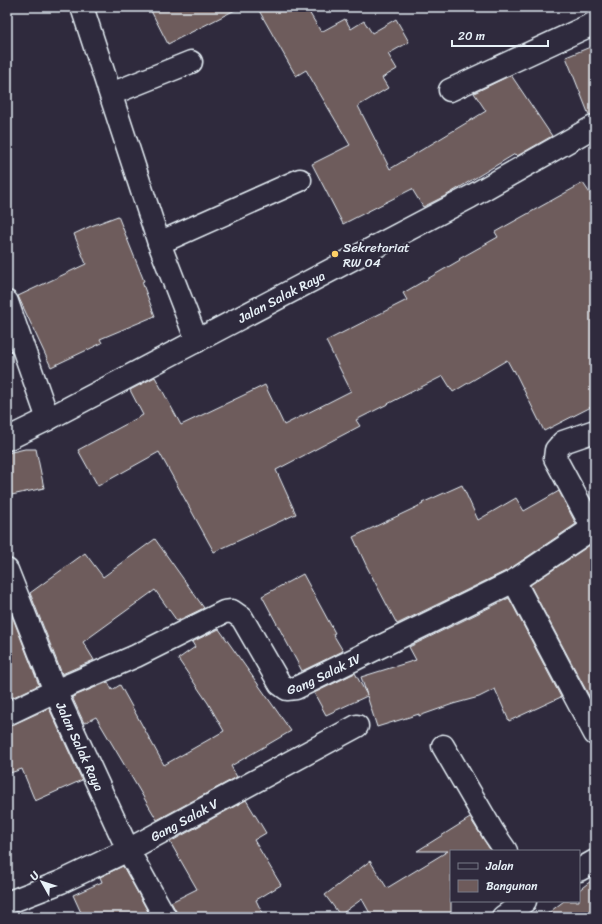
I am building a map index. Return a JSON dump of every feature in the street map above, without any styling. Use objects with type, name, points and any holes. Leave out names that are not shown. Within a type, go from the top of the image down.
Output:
[{"type":"street","points":[[82,7],[159,243],[197,341]]},
{"type":"street","points":[[450,90],[593,20]]},
{"type":"street","points":[[111,94],[191,62]]},
{"type":"street","name":"Jalan Salak Raya","points":[[7,439],[48,419],[470,197],[595,126]]},
{"type":"street","points":[[159,243],[300,180]]},
{"type":"street","points":[[7,302],[48,419]]},
{"type":"street","points":[[595,431],[563,442],[556,450],[555,458],[589,521],[590,527],[587,532],[514,581],[595,734]]},
{"type":"street","name":"Gang Salak IV","points":[[55,691],[136,656],[224,612],[232,611],[242,618],[280,684],[287,689],[296,688],[514,581]]},
{"type":"street","name":"Jalan Salak Raya","points":[[9,582],[55,691],[128,850],[165,917]]},
{"type":"street","points":[[7,714],[55,691]]},
{"type":"street","name":"Gang Salak V","points":[[7,903],[60,882],[128,850],[357,726]]},
{"type":"street","points":[[443,746],[493,832],[505,850]]},
{"type":"street","points":[[580,869],[595,861]]},
{"type":"street","points":[[503,917],[524,902]]},
{"type":"building","points":[[149,7],[241,7],[168,44]]},
{"type":"building","points":[[257,7],[306,7],[321,32],[345,19],[351,29],[364,21],[372,33],[396,19],[409,42],[388,54],[397,69],[382,78],[388,88],[358,106],[390,169],[486,111],[474,93],[511,75],[552,136],[517,156],[515,154],[447,195],[423,207],[412,189],[343,224],[312,164],[350,145],[306,70],[296,76]]},
{"type":"building","points":[[595,45],[595,114],[589,115],[566,57]]},
{"type":"building","points":[[583,183],[595,201],[595,405],[544,431],[514,370],[513,371],[507,360],[453,392],[443,376],[356,420],[360,426],[276,470],[296,514],[214,552],[159,452],[98,486],[78,450],[143,415],[130,390],[155,377],[181,425],[265,385],[284,425],[351,391],[326,341],[407,300],[403,293],[498,237],[495,232]]},
{"type":"building","points":[[118,216],[144,281],[142,282],[155,316],[100,339],[102,343],[51,367],[18,296],[86,264],[74,234]]},
{"type":"building","points":[[25,449],[36,449],[44,488],[7,496],[7,453]]},
{"type":"building","points":[[462,485],[478,520],[516,498],[524,511],[559,491],[576,524],[508,570],[397,624],[353,537]]},
{"type":"building","points":[[155,539],[204,608],[177,621],[155,590],[83,642],[94,660],[62,674],[30,593],[85,553],[103,577]]},
{"type":"building","points":[[593,543],[595,547],[595,707],[530,585]]},
{"type":"building","points":[[303,574],[343,651],[302,671],[262,596]]},
{"type":"building","points":[[509,598],[561,697],[509,721],[495,689],[479,697],[419,716],[419,714],[377,727],[367,696],[326,715],[314,693],[355,673],[367,695],[361,677],[416,660],[409,647]]},
{"type":"building","points":[[9,608],[39,685],[7,700],[7,610]]},
{"type":"building","points":[[219,629],[291,731],[231,766],[237,777],[157,820],[96,717],[84,723],[72,697],[108,682],[112,690],[120,685],[164,765],[224,731],[208,703],[178,659],[195,647],[192,642]]},
{"type":"building","points":[[49,708],[82,780],[35,801],[22,769],[7,774],[7,726]]},
{"type":"building","points":[[246,800],[266,833],[254,840],[281,885],[256,900],[264,917],[177,917],[176,911],[171,902],[197,889],[170,842]]},
{"type":"building","points":[[470,818],[490,850],[450,850],[451,917],[372,917],[362,899],[340,915],[325,895],[370,861],[387,888],[448,851],[417,851]]},
{"type":"building","points":[[123,866],[151,917],[83,917],[73,895],[102,882],[100,877]]},
{"type":"building","points":[[595,878],[595,917],[543,917],[563,902],[580,902],[580,889]]},
{"type":"place","name":"Sekretariat RW 04","points":[[335,254]]}]
